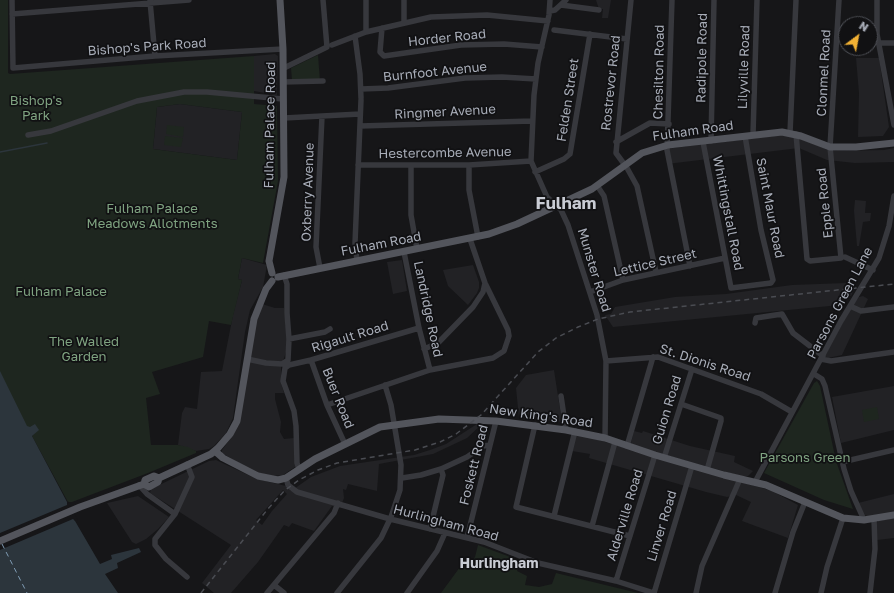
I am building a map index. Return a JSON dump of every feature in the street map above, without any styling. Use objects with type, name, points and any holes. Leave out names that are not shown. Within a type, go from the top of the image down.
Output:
[{"type":"main road","name":"Fulham Palace Road","points":[[277,276],[269,261],[284,177],[284,68],[280,0]]},
{"type":"main road","name":"Fulham Road","points":[[277,276],[470,239],[512,226],[598,186],[625,165],[647,151],[668,145],[753,135],[793,133],[830,147],[856,147],[894,143]]},
{"type":"main road","points":[[0,541],[75,509],[141,485],[149,486],[158,482],[159,478],[215,451],[230,434],[237,421],[251,330],[257,307],[266,289],[277,276]]},
{"type":"main road","name":"New King's Road","points":[[286,478],[299,469],[374,429],[394,424],[439,419],[496,421],[575,431],[605,438],[664,458],[754,482],[843,518],[864,520],[894,515]]},
{"type":"main road","points":[[215,451],[223,458],[258,476],[278,480],[286,478]]},
{"type":"street","points":[[12,0],[12,14],[189,0]]},
{"type":"street","points":[[323,0],[329,46]]},
{"type":"street","points":[[366,0],[366,32]]},
{"type":"street","points":[[404,0],[404,22]]},
{"type":"street","name":"Munster Road","points":[[550,0],[550,10],[536,79],[532,120],[532,161],[535,172],[547,197],[561,210],[571,231],[597,315],[606,361],[605,438]]},
{"type":"street","points":[[550,10],[555,10],[566,0]]},
{"type":"street","name":"Rostrevor Road","points":[[631,0],[616,153],[637,186],[656,272]]},
{"type":"street","name":"Chesilton Road","points":[[672,0],[668,145],[669,164],[690,266]]},
{"type":"street","name":"Radipole Road","points":[[711,141],[714,0]]},
{"type":"street","name":"Lilyville Road","points":[[753,135],[757,0]]},
{"type":"street","points":[[796,0],[793,133],[807,259],[810,261],[843,257],[873,270]]},
{"type":"street","name":"Clonmel Road","points":[[830,147],[839,0]]},
{"type":"street","points":[[877,0],[877,16]]},
{"type":"street","points":[[150,2],[155,56]]},
{"type":"street","points":[[561,5],[599,10]]},
{"type":"street","name":"Bishop's Park Road","points":[[12,14],[13,68],[155,56],[283,49]]},
{"type":"street","points":[[284,68],[329,46],[354,36],[404,22],[431,17],[487,15],[548,21]]},
{"type":"street","name":"Horder Road","points":[[382,28],[380,52],[384,56],[474,44],[504,44],[542,47]]},
{"type":"street","points":[[554,30],[627,39]]},
{"type":"street","name":"Felden Street","points":[[535,172],[564,159],[570,154],[590,34]]},
{"type":"street","points":[[354,36],[361,88],[355,243],[357,261]]},
{"type":"street","points":[[894,43],[878,43],[894,125]]},
{"type":"street","name":"Burnfoot Avenue","points":[[361,88],[388,88],[471,77],[502,76],[536,79]]},
{"type":"street","points":[[284,82],[322,82]]},
{"type":"street","points":[[28,135],[50,131],[137,101],[184,92],[207,92],[283,99]]},
{"type":"street","points":[[284,118],[360,114]]},
{"type":"street","name":"Oxberry Avenue","points":[[320,268],[316,245],[322,116]]},
{"type":"street","name":"Ringmer Avenue","points":[[360,126],[532,120]]},
{"type":"street","points":[[616,142],[650,123],[669,124]]},
{"type":"street","name":"Saint Maur Road","points":[[732,288],[771,283],[773,280],[761,230],[745,136]]},
{"type":"street","name":"Whittingstall Road","points":[[703,142],[732,288]]},
{"type":"street","name":"Epple Road","points":[[830,147],[843,257]]},
{"type":"street","name":"Hestercombe Avenue","points":[[358,165],[469,166],[532,161]]},
{"type":"street","points":[[411,166],[411,215],[417,249]]},
{"type":"street","points":[[469,166],[469,190],[478,237]]},
{"type":"street","points":[[598,186],[604,196],[623,280]]},
{"type":"street","name":"Parsons Green Lane","points":[[814,374],[850,306],[873,270],[886,238],[892,215],[894,196]]},
{"type":"street","points":[[327,404],[430,370],[493,358],[504,350],[508,330],[485,283],[470,239]]},
{"type":"street","name":"Landridge Road","points":[[404,252],[419,328],[430,370]]},
{"type":"street","name":"Lettice Street","points":[[590,292],[623,280],[725,258]]},
{"type":"street","points":[[277,276],[287,284],[289,339],[287,363],[283,381],[294,411],[297,460],[299,469]]},
{"type":"street","points":[[424,349],[438,343],[473,307],[483,292],[485,283]]},
{"type":"street","points":[[850,306],[861,311],[894,307]]},
{"type":"street","points":[[755,322],[756,318],[782,314],[793,333],[822,358],[831,362],[894,352]]},
{"type":"street","name":"Rigault Road","points":[[247,359],[266,363],[282,364],[311,360],[419,328]]},
{"type":"street","points":[[289,339],[318,334],[330,329]]},
{"type":"street","points":[[627,446],[653,357]]},
{"type":"street","name":"St. Dionis Road","points":[[606,361],[653,357],[692,369],[761,394],[792,412]]},
{"type":"street","name":"Buer Road","points":[[311,360],[327,404],[345,444]]},
{"type":"street","name":"Guion Road","points":[[664,458],[692,369]]},
{"type":"street","points":[[754,482],[814,374],[822,379],[825,386],[842,462],[851,491],[864,520]]},
{"type":"street","points":[[337,593],[381,538],[397,502],[402,478],[401,465],[391,406],[385,385]]},
{"type":"street","points":[[561,396],[566,430]]},
{"type":"street","points":[[681,404],[721,418],[722,421],[707,470]]},
{"type":"street","name":"Foskett Road","points":[[467,538],[496,421]]},
{"type":"street","points":[[535,425],[516,507],[630,536]]},
{"type":"street","points":[[554,516],[575,431]]},
{"type":"street","points":[[592,526],[615,442]]},
{"type":"street","points":[[402,478],[421,475],[440,469],[467,457],[483,446],[490,445]]},
{"type":"street","points":[[842,462],[894,451]]},
{"type":"street","name":"Alderville Road","points":[[616,581],[655,455]]},
{"type":"street","points":[[187,464],[192,477],[175,514],[155,542],[156,548],[166,559],[187,577]]},
{"type":"street","name":"Linver Road","points":[[654,593],[692,466]]},
{"type":"street","points":[[430,528],[443,475],[440,469]]},
{"type":"street","name":"Hurlingham Road","points":[[286,478],[288,485],[297,492],[390,519],[467,538],[538,563],[616,581],[654,593]]},
{"type":"street","points":[[696,593],[702,566],[740,479]]},
{"type":"street","points":[[141,485],[147,494],[175,514]]},
{"type":"street","points":[[775,593],[793,532],[805,502]]},
{"type":"street","points":[[267,593],[334,513],[338,503]]},
{"type":"street","points":[[821,593],[829,561],[843,518]]},
{"type":"street","points":[[870,593],[875,549],[874,518]]},
{"type":"street","points":[[407,593],[437,551],[445,532]]},
{"type":"street","points":[[274,585],[284,593]]},
{"type":"shaded area","points":[[596,0],[611,0],[608,18],[602,18],[603,9],[599,9]]},
{"type":"shaded area","points":[[275,54],[278,56],[277,95],[254,91],[254,56]]},
{"type":"shaded area","points":[[856,58],[879,58],[889,127],[883,136],[858,137],[859,93]]},
{"type":"shaded area","points":[[180,104],[242,112],[237,160],[153,149],[157,107]]},
{"type":"shaded area","points":[[782,135],[799,138],[834,151],[884,150],[894,148],[894,162],[855,163],[827,160],[799,148],[667,164],[665,149]]},
{"type":"shaded area","points":[[855,200],[866,201],[865,213],[871,213],[870,221],[863,222],[859,246],[857,246],[854,211]]},
{"type":"shaded area","points":[[242,258],[267,265],[263,287],[250,310],[245,332],[233,418],[226,433],[214,446],[209,449],[196,451],[178,445],[182,413],[185,407],[197,409],[201,372],[222,371],[233,315],[242,280],[238,279]]},
{"type":"shaded area","points":[[402,260],[407,291],[393,294],[387,262]]},
{"type":"shaded area","points":[[473,265],[479,282],[479,288],[468,305],[448,286],[443,270]]},
{"type":"shaded area","points":[[846,283],[846,287],[856,286],[851,296],[844,297],[840,305],[613,327],[605,315],[611,314],[615,307],[675,297],[726,294],[792,285]]},
{"type":"shaded area","points":[[863,296],[868,299],[842,355],[828,358],[825,356],[852,305],[859,297]]},
{"type":"shaded area","points":[[262,304],[275,308],[284,308],[288,346],[281,367],[281,383],[284,393],[275,393],[275,399],[281,422],[280,432],[284,439],[294,438],[298,465],[283,475],[273,476],[254,472],[222,453],[222,450],[230,439],[254,329]]},
{"type":"shaded area","points":[[554,370],[562,422],[519,418],[516,388],[526,375]]},
{"type":"shaded area","points":[[0,371],[27,426],[30,427],[35,424],[39,430],[32,436],[67,502],[75,521],[100,564],[112,559],[111,555],[139,548],[141,552],[117,563],[118,568],[105,574],[118,593],[0,593]]},
{"type":"shaded area","points":[[894,386],[894,430],[841,443],[832,397]]},
{"type":"shaded area","points":[[477,424],[482,424],[467,438],[433,454],[379,464],[377,491],[348,484],[346,490],[343,489],[344,498],[340,508],[332,506],[314,531],[292,523],[289,527],[284,525],[258,562],[231,593],[214,593],[202,583],[231,545],[150,493],[151,489],[209,461],[216,460],[257,479],[286,486],[291,491],[311,477],[340,466],[414,455],[446,444]],"holes":[[[283,490],[287,494],[262,525],[256,520]]]},
{"type":"shaded area","points":[[634,431],[642,433],[643,431],[690,446],[735,456],[734,462],[753,471],[748,476],[741,476],[633,446],[631,443]]},
{"type":"shaded area","points":[[578,434],[772,491],[798,505],[788,538],[742,521],[751,502],[736,495],[727,497],[706,492],[589,458],[590,454],[572,451],[575,436]]},
{"type":"shaded area","points":[[894,494],[894,512],[870,517],[864,515],[858,503]]},
{"type":"shaded area","points":[[138,496],[169,517],[146,539],[136,544],[132,542],[107,503]]},
{"type":"shaded area","points":[[894,518],[894,538],[877,540],[876,524],[878,521]]},
{"type":"green space","points":[[0,0],[8,0],[8,73],[10,74],[254,56],[254,104],[277,106],[278,181],[263,263],[242,258],[238,279],[242,280],[231,325],[209,321],[203,357],[152,372],[160,394],[146,398],[151,445],[178,445],[188,447],[196,451],[196,453],[148,473],[72,502],[68,502],[32,436],[38,430],[26,428],[0,377]],"holes":[[[180,104],[242,112],[237,160],[153,149],[157,107]]]},
{"type":"green space","points":[[318,55],[320,81],[292,80],[291,68]]},
{"type":"green space","points":[[167,125],[184,127],[183,137],[166,134]]},
{"type":"green space","points":[[165,136],[183,138],[181,147],[164,145]]},
{"type":"green space","name":"Parsons Green","points":[[817,381],[820,386],[836,461],[853,509],[824,500],[764,473],[814,383]]},
{"type":"green space","points":[[877,407],[879,419],[864,422],[862,410]]},
{"type":"green space","points":[[478,545],[521,561],[517,571],[527,576],[525,585],[539,587],[552,584],[556,573],[638,593],[441,593],[463,563],[470,564],[475,557]]},
{"type":"pier","points":[[69,501],[69,505],[78,520],[75,521],[73,519],[0,550],[0,533],[67,505]]},
{"type":"waterway","points":[[0,152],[47,143]]},
{"type":"ferry route","points":[[2,544],[27,593]]},
{"type":"railway","points":[[201,593],[267,510],[284,491],[299,480],[318,470],[337,463],[415,450],[440,442],[456,434],[481,415],[538,352],[556,338],[578,327],[598,319],[630,312],[894,284]]},
{"type":"district","name":"Fulham","points":[[566,204]]},
{"type":"district","name":"Hurlingham","points":[[499,564]]},
{"type":"park label","name":"Bishop's Park","points":[[36,108]]},
{"type":"park label","name":"Fulham Palace Meadows Allotments","points":[[152,216]]},
{"type":"park label","name":"Fulham Palace","points":[[61,292]]},
{"type":"park label","name":"The Walled Garden","points":[[84,350]]}]
